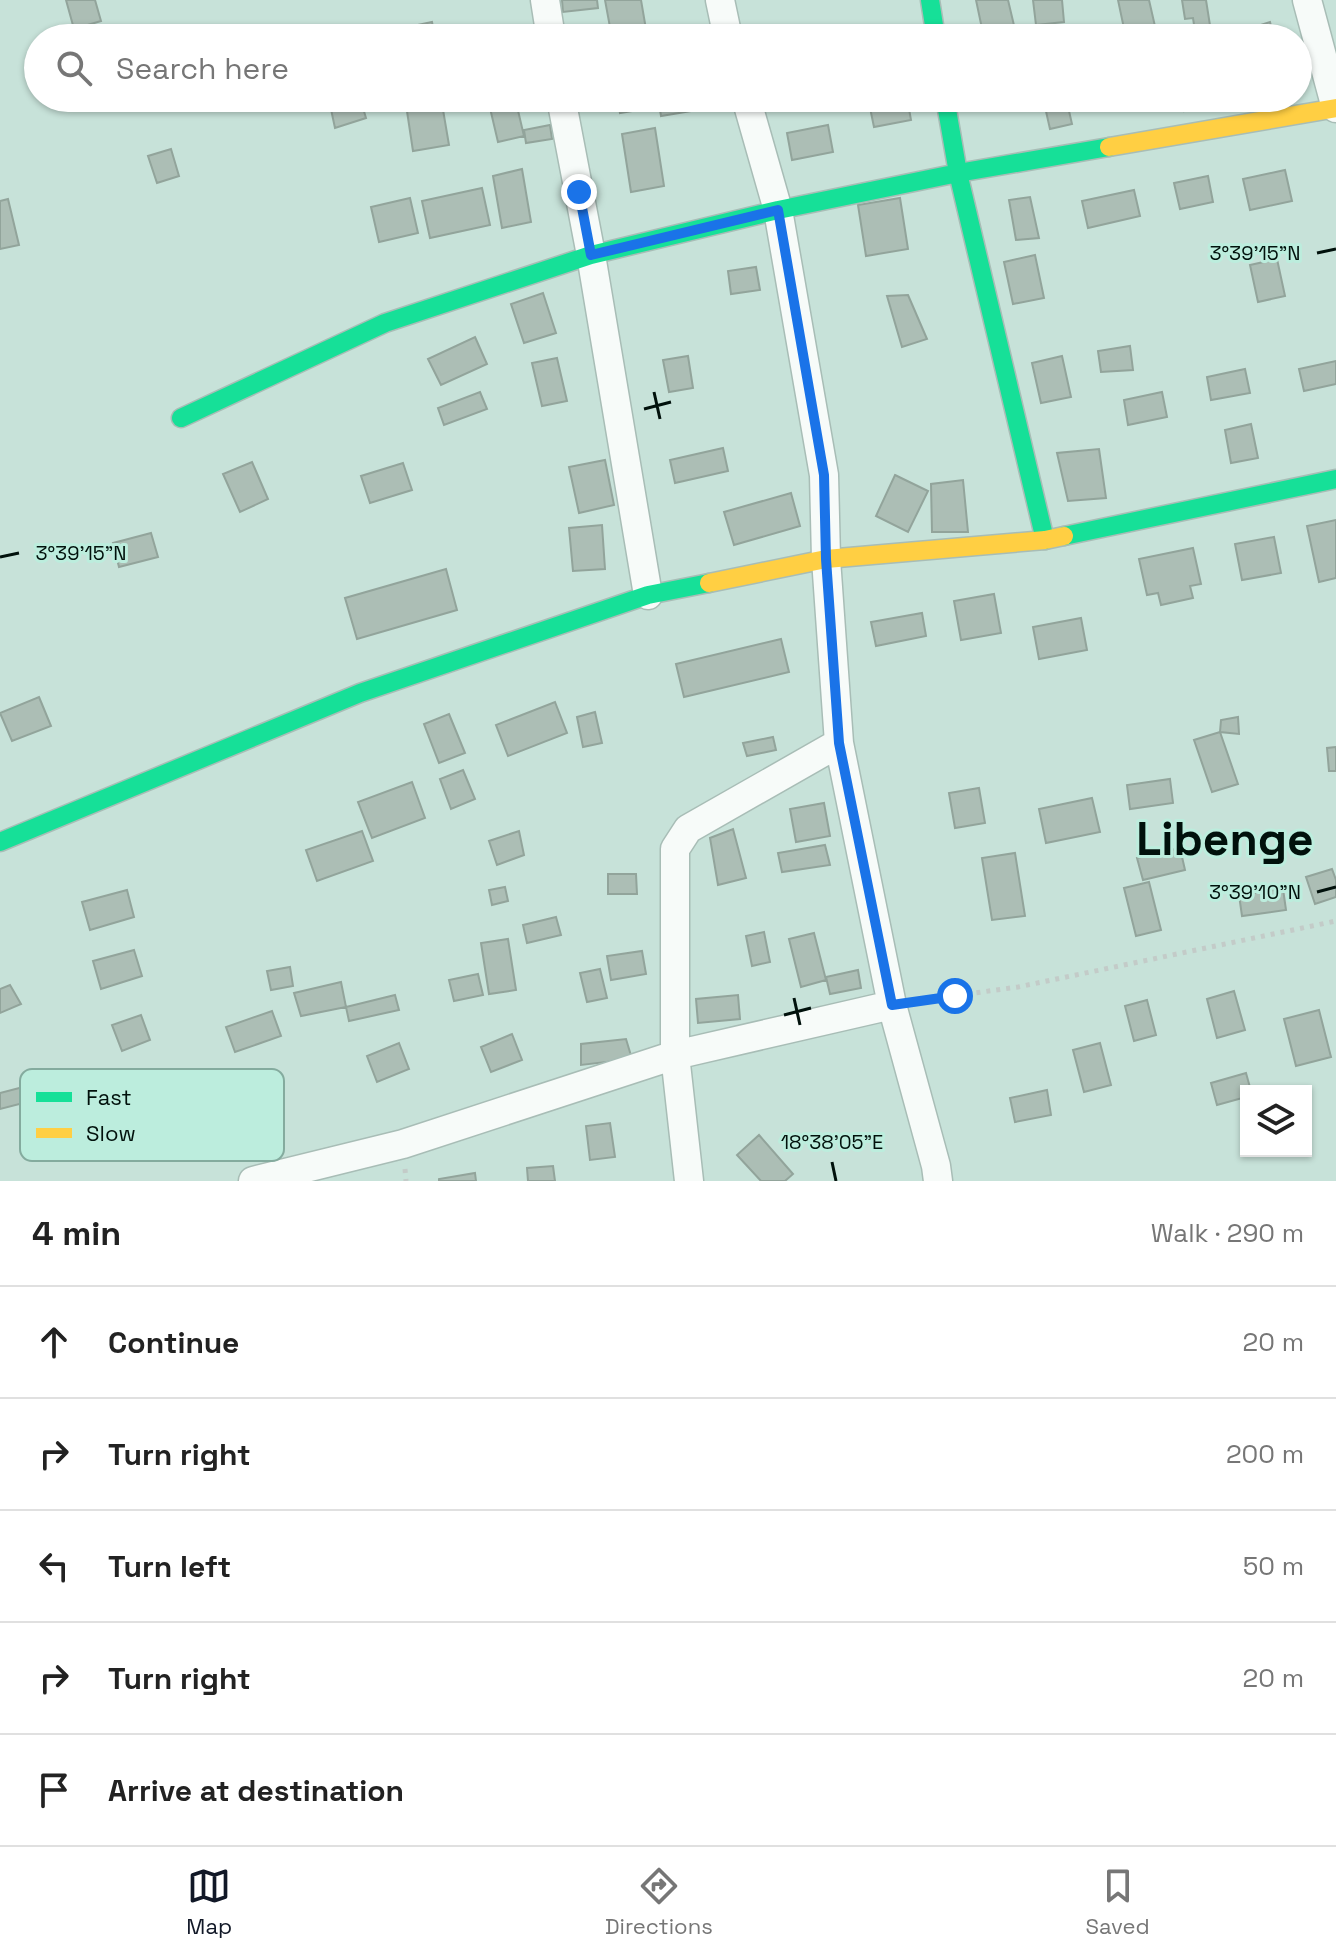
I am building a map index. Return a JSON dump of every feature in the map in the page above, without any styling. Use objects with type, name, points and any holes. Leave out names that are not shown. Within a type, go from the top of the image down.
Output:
[{"type":"street","points":[[545,0],[549,24]]},
{"type":"street","points":[[720,0],[725,24]]},
{"type":"street","points":[[930,0],[934,24]]},
{"type":"street","points":[[181,418],[385,323],[591,255],[778,210],[958,173],[1336,108],[1307,0]]},
{"type":"street","points":[[564,112],[648,595]]},
{"type":"street","points":[[750,112],[778,210],[824,475],[826,559],[839,743],[892,1005],[938,1181]]},
{"type":"street","points":[[947,112],[958,173],[1045,540]]},
{"type":"street","points":[[0,842],[360,693],[648,595],[826,559],[1045,540],[1336,479]]},
{"type":"street","points":[[689,1181],[675,1055],[675,849],[688,829],[839,743]]},
{"type":"street","points":[[253,1181],[403,1144],[675,1055],[892,1005]]},
{"type":"path","points":[[892,1005],[1018,987],[1336,921]]},
{"type":"building","points":[[66,0],[95,0],[101,21],[73,24]]},
{"type":"building","points":[[562,0],[597,0],[598,8],[563,12]]},
{"type":"building","points":[[605,0],[641,0],[645,24],[609,24]]},
{"type":"building","points":[[976,0],[1008,0],[1014,24],[981,24]]},
{"type":"building","points":[[1033,0],[1062,0],[1064,22],[1036,24]]},
{"type":"building","points":[[1118,0],[1149,0],[1154,24],[1123,24]]},
{"type":"building","points":[[1182,0],[1206,0],[1210,24],[1194,24],[1193,18],[1185,19]]},
{"type":"building","points":[[332,112],[364,112],[366,118],[335,128]]},
{"type":"building","points":[[407,112],[443,112],[449,145],[413,151]]},
{"type":"building","points":[[491,112],[518,112],[524,136],[498,142]]},
{"type":"building","points":[[660,112],[685,112],[661,116]]},
{"type":"building","points":[[871,112],[910,112],[911,120],[874,127]]},
{"type":"building","points":[[1046,112],[1069,112],[1072,124],[1050,129]]},
{"type":"building","points":[[550,125],[552,139],[526,143],[524,130]]},
{"type":"building","points":[[828,125],[833,152],[792,160],[787,133]]},
{"type":"building","points":[[655,128],[664,186],[631,192],[622,134]]},
{"type":"building","points":[[171,149],[179,176],[157,183],[148,156]]},
{"type":"building","points":[[522,169],[531,222],[502,228],[493,176]]},
{"type":"building","points":[[1285,170],[1292,201],[1250,210],[1243,179]]},
{"type":"building","points":[[1208,176],[1213,202],[1180,209],[1174,183]]},
{"type":"building","points":[[482,188],[490,225],[430,238],[422,201]]},
{"type":"building","points":[[1134,190],[1140,216],[1088,228],[1082,201]]},
{"type":"building","points":[[1030,197],[1039,238],[1016,240],[1009,200]]},
{"type":"building","points":[[410,198],[418,233],[379,242],[371,207]]},
{"type":"building","points":[[900,198],[908,249],[866,256],[858,205]]},
{"type":"building","points":[[8,199],[19,245],[0,249],[0,201]]},
{"type":"building","points":[[1035,255],[1044,298],[1013,304],[1004,262]]},
{"type":"building","points":[[1277,259],[1285,296],[1258,302],[1250,265]]},
{"type":"building","points":[[756,267],[760,290],[731,294],[728,271]]},
{"type":"building","points":[[543,293],[556,333],[524,343],[511,304]]},
{"type":"building","points":[[908,295],[927,339],[902,347],[887,296]]},
{"type":"building","points":[[475,337],[487,364],[441,385],[428,359]]},
{"type":"building","points":[[1130,346],[1133,370],[1101,372],[1098,351]]},
{"type":"building","points":[[688,356],[693,388],[669,392],[663,360]]},
{"type":"building","points":[[1062,356],[1071,397],[1041,403],[1032,363]]},
{"type":"building","points":[[557,358],[567,401],[542,406],[532,363]]},
{"type":"building","points":[[1336,361],[1336,384],[1304,391],[1299,369]]},
{"type":"building","points":[[1245,369],[1250,393],[1211,400],[1207,377]]},
{"type":"building","points":[[480,392],[487,409],[444,425],[438,408]]},
{"type":"building","points":[[1162,392],[1167,417],[1128,425],[1124,400]]},
{"type":"building","points":[[1251,424],[1258,458],[1231,463],[1225,430]]},
{"type":"building","points":[[723,448],[728,471],[675,483],[670,460]]},
{"type":"building","points":[[1099,449],[1106,498],[1068,501],[1057,453]]},
{"type":"building","points":[[605,460],[614,505],[579,513],[569,467]]},
{"type":"building","points":[[252,462],[268,499],[240,512],[223,474]]},
{"type":"building","points":[[403,463],[412,490],[370,503],[361,476]]},
{"type":"building","points":[[895,475],[928,491],[908,532],[876,516]]},
{"type":"building","points":[[963,480],[968,532],[932,532],[931,484]]},
{"type":"building","points":[[791,493],[800,526],[734,545],[724,512]]},
{"type":"building","points":[[1336,520],[1336,578],[1319,582],[1307,526]]},
{"type":"building","points":[[602,525],[605,569],[573,571],[569,528]]},
{"type":"building","points":[[151,533],[158,557],[119,567],[113,543]]},
{"type":"building","points":[[1274,537],[1281,573],[1242,580],[1235,544]]},
{"type":"building","points":[[1193,548],[1201,584],[1190,586],[1193,598],[1161,605],[1158,593],[1147,595],[1139,559]]},
{"type":"building","points":[[446,569],[457,610],[357,639],[345,598]]},
{"type":"building","points":[[994,594],[1001,633],[961,640],[954,601]]},
{"type":"building","points":[[922,613],[926,636],[876,646],[871,622]]},
{"type":"building","points":[[1081,618],[1087,650],[1039,659],[1033,627]]},
{"type":"building","points":[[781,639],[789,672],[684,697],[676,664]]},
{"type":"building","points":[[39,697],[51,726],[12,741],[0,713]]},
{"type":"building","points":[[555,702],[567,733],[508,756],[496,725]]},
{"type":"building","points":[[595,712],[602,743],[583,747],[577,717]]},
{"type":"building","points":[[449,714],[465,753],[439,763],[424,724]]},
{"type":"building","points":[[1238,717],[1239,734],[1220,732],[1221,720]]},
{"type":"building","points":[[1220,732],[1238,784],[1212,792],[1194,740]]},
{"type":"building","points":[[773,737],[776,750],[747,756],[743,743]]},
{"type":"building","points":[[1336,747],[1336,771],[1329,771],[1327,748]]},
{"type":"building","points":[[463,770],[475,799],[451,809],[440,779]]},
{"type":"building","points":[[1170,779],[1173,803],[1130,809],[1127,785]]},
{"type":"building","points":[[412,782],[425,818],[372,838],[358,802]]},
{"type":"building","points":[[979,788],[985,823],[955,828],[949,793]]},
{"type":"building","points":[[1092,798],[1100,832],[1046,843],[1039,809]]},
{"type":"building","points":[[824,803],[830,836],[796,842],[790,809]]},
{"type":"building","points":[[733,829],[746,878],[718,885],[710,838]]},
{"type":"building","points":[[362,831],[373,861],[317,881],[306,850]]},
{"type":"building","points":[[519,831],[524,855],[497,865],[489,841]]},
{"type":"building","points":[[825,845],[830,865],[782,872],[778,853]]},
{"type":"building","points":[[1180,848],[1185,870],[1143,880],[1137,858]]},
{"type":"building","points":[[1015,853],[1025,916],[992,920],[982,858]]},
{"type":"building","points":[[1332,869],[1336,880],[1336,897],[1315,904],[1306,877]]},
{"type":"building","points":[[608,874],[636,874],[637,894],[608,894]]},
{"type":"building","points":[[1149,882],[1161,930],[1136,936],[1124,888]]},
{"type":"building","points":[[505,887],[508,901],[492,905],[489,890]]},
{"type":"building","points":[[1283,889],[1286,910],[1242,916],[1239,895]]},
{"type":"building","points":[[127,890],[134,917],[90,930],[82,902]]},
{"type":"building","points":[[556,917],[561,935],[527,943],[523,925]]},
{"type":"building","points":[[764,932],[770,962],[752,966],[746,936]]},
{"type":"building","points":[[814,933],[826,980],[801,987],[789,939]]},
{"type":"building","points":[[508,939],[516,990],[489,994],[481,943]]},
{"type":"building","points":[[134,950],[142,976],[101,989],[93,961]]},
{"type":"building","points":[[642,951],[646,974],[611,980],[607,956]]},
{"type":"building","points":[[290,967],[293,986],[271,990],[267,971]]},
{"type":"building","points":[[600,969],[607,998],[587,1002],[580,973]]},
{"type":"building","points":[[858,970],[861,988],[830,994],[826,977]]},
{"type":"building","points":[[478,974],[483,995],[454,1001],[449,980]]},
{"type":"building","points":[[341,982],[346,1007],[301,1016],[294,993]]},
{"type":"building","points":[[10,985],[21,1004],[0,1013],[0,989]]},
{"type":"building","points":[[1234,991],[1245,1030],[1217,1038],[1207,999]]},
{"type":"building","points":[[395,995],[399,1010],[349,1021],[346,1007]]},
{"type":"building","points":[[738,995],[740,1019],[698,1023],[696,999]]},
{"type":"building","points":[[1147,1000],[1156,1035],[1134,1041],[1125,1006]]},
{"type":"building","points":[[1319,1010],[1331,1057],[1296,1066],[1284,1019]]},
{"type":"building","points":[[272,1011],[281,1036],[235,1052],[226,1027]]},
{"type":"building","points":[[141,1015],[150,1040],[122,1051],[112,1025]]},
{"type":"building","points":[[512,1034],[522,1060],[491,1072],[481,1047]]},
{"type":"building","points":[[626,1039],[632,1059],[581,1065],[581,1044]]},
{"type":"building","points":[[399,1043],[409,1069],[377,1082],[367,1056]]},
{"type":"building","points":[[1100,1043],[1111,1085],[1084,1092],[1073,1050]]},
{"type":"building","points":[[1246,1073],[1249,1085],[1240,1085],[1240,1099],[1217,1105],[1211,1083]]},
{"type":"building","points":[[20,1088],[20,1104],[0,1109],[0,1093]]},
{"type":"building","points":[[1047,1090],[1051,1115],[1015,1122],[1010,1098]]},
{"type":"building","points":[[610,1123],[615,1157],[590,1160],[586,1126]]},
{"type":"building","points":[[759,1135],[793,1174],[785,1181],[761,1181],[737,1155]]},
{"type":"building","points":[[553,1166],[555,1181],[528,1181],[527,1168]]},
{"type":"building","points":[[475,1173],[476,1181],[439,1181],[439,1179]]},
{"type":"traffic: fast","points":[[930,0],[934,24]]},
{"type":"traffic: fast","points":[[947,112],[958,173],[1045,540]]},
{"type":"traffic: fast","points":[[181,418],[385,323],[591,255],[778,210],[958,173],[1109,147]]},
{"type":"traffic: fast","points":[[1064,536],[1336,479]]},
{"type":"traffic: fast","points":[[0,842],[360,693],[648,595],[709,583]]},
{"type":"traffic: slow","points":[[1109,147],[1336,108]]},
{"type":"traffic: slow","points":[[709,583],[826,559],[1064,536]]},
{"type":"district","name":"Libenge","points":[[1225,839]]},
{"type":"route","points":[[579,192],[591,255],[778,210],[824,475],[826,559],[839,743],[892,1005],[955,996]]}]
